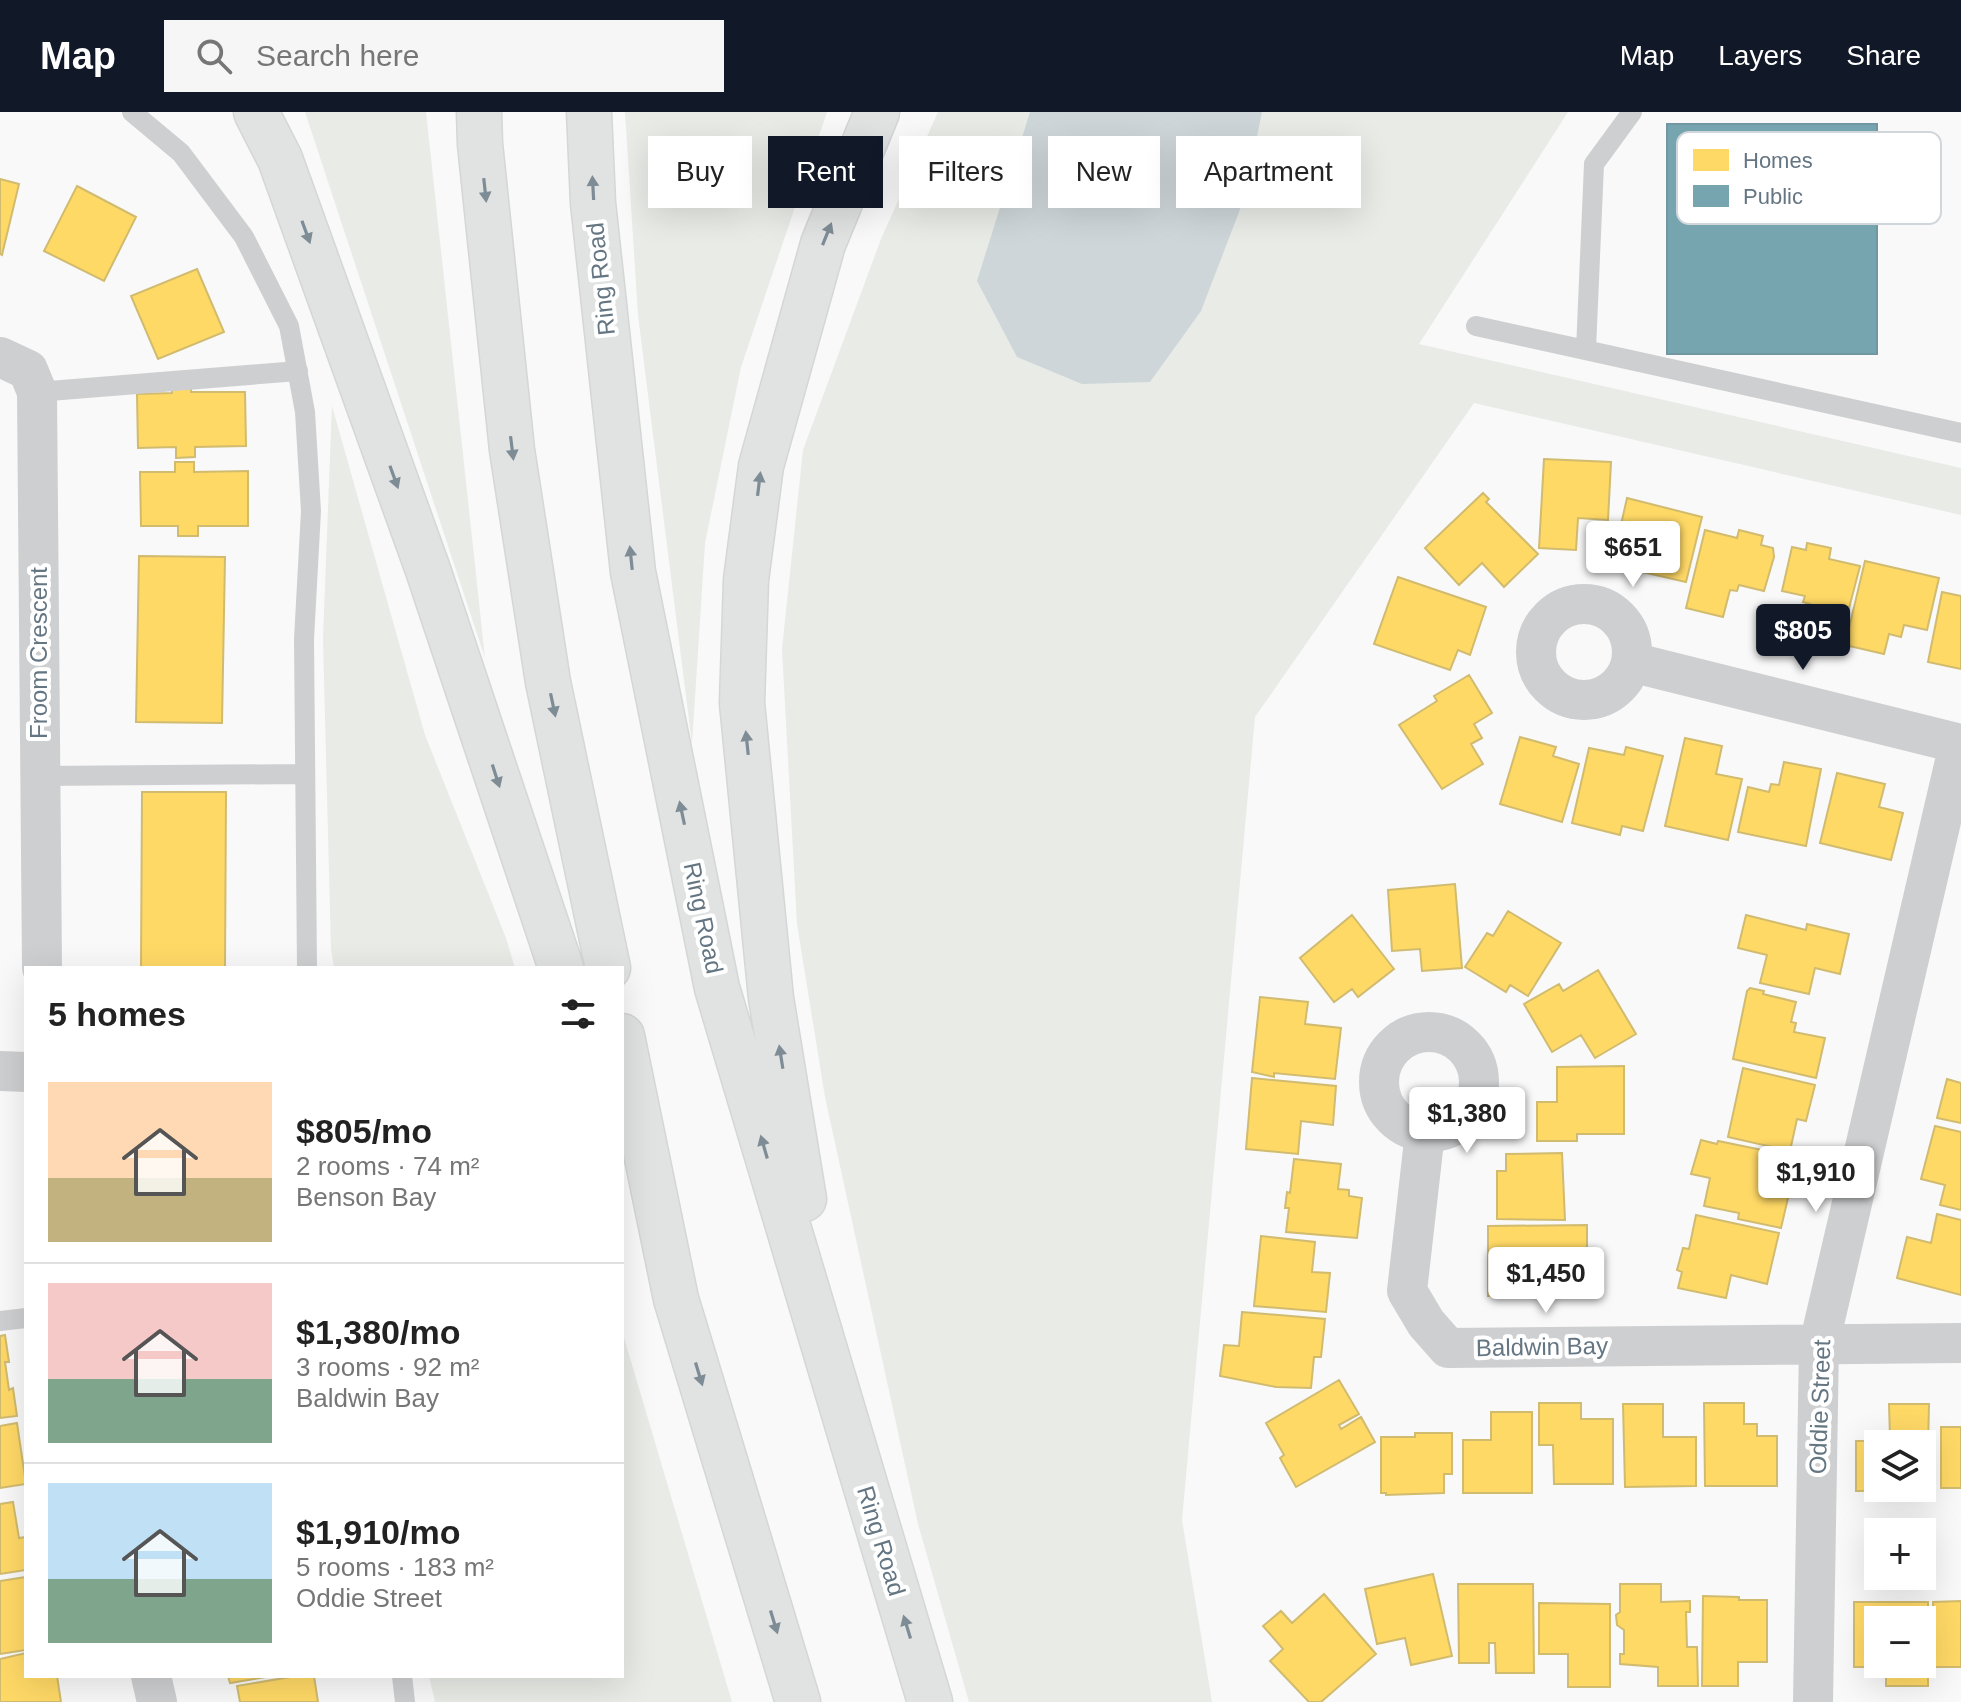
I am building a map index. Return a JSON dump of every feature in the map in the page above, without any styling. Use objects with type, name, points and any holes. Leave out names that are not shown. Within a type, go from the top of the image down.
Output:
[{"type":"highway","points":[[256,112],[280,159],[422,555],[560,966]]},
{"type":"highway","points":[[479,112],[512,450],[548,682],[608,966]]},
{"type":"highway","name":"Ring Road","points":[[589,112],[593,203],[633,572],[717,988],[930,1702]]},
{"type":"highway","points":[[834,1383],[771,998],[742,703],[746,595],[761,466],[823,244],[877,112]]},
{"type":"highway","points":[[624,1046],[676,1299]]},
{"type":"highway","points":[[624,1155],[676,1299],[798,1702]]},
{"type":"street","points":[[0,357],[28,370],[37,392]]},
{"type":"street","name":"Froom Crescent","points":[[37,392],[42,966]]},
{"type":"street","points":[[1631,662],[1960,744]]},
{"type":"street","name":"Oddie Street","points":[[1813,1702],[1819,1345],[1960,744]]},
{"type":"street","points":[[0,1071],[24,1072]]},
{"type":"street","name":"Baldwin Bay","points":[[1425,1132],[1407,1291],[1426,1323],[1448,1348],[1819,1345]]},
{"type":"street","points":[[1819,1345],[1961,1343]]},
{"type":"street","points":[[151,1678],[157,1702]]},
{"type":"lane","points":[[132,112],[181,153],[244,237],[289,326],[305,412],[311,511],[304,639],[307,966]]},
{"type":"lane","points":[[1586,350],[1594,164],[1632,112]]},
{"type":"lane","points":[[1476,326],[1961,433]]},
{"type":"lane","points":[[37,392],[298,371]]},
{"type":"lane","points":[[40,776],[304,774]]},
{"type":"lane","points":[[0,1321],[24,1318]]},
{"type":"lane","points":[[402,1678],[405,1702]]},
{"type":"shaded area","points":[[305,112],[426,112],[485,658]]},
{"type":"shaded area","points":[[625,112],[827,112],[819,136],[768,136],[768,208],[795,208],[741,367],[705,543],[692,744],[638,315]]},
{"type":"shaded area","points":[[938,112],[1568,112],[1419,344],[1961,468],[1961,515],[1474,403],[1255,717],[1182,1520],[1212,1702],[969,1702],[918,1524],[825,1097],[797,924],[782,649],[803,450],[881,239],[899,199],[899,208],[1032,208],[1032,136],[927,136]]},
{"type":"shaded area","points":[[1030,112],[1262,112],[1257,136],[1176,136],[1176,208],[1241,208],[1201,311],[1150,382],[1082,384],[1017,357],[977,281],[1000,208],[1032,208],[1032,136],[1022,136]]},
{"type":"shaded area","points":[[332,406],[425,735],[514,966],[334,966],[323,639]]},
{"type":"shaded area","points":[[624,1338],[732,1702],[435,1702],[429,1678],[624,1678]]},
{"type":"building: Homes","points":[[0,179],[19,184],[2,255],[0,254]]},
{"type":"building: Homes","points":[[77,186],[136,217],[104,281],[44,251]]},
{"type":"building: Homes","points":[[197,269],[224,332],[158,359],[131,296]]},
{"type":"building: Homes","points":[[172,383],[191,383],[191,392],[245,392],[246,446],[195,447],[195,457],[176,458],[176,447],[138,448],[137,394],[172,393]]},
{"type":"building: Homes","points":[[1544,459],[1611,462],[1608,520],[1578,518],[1576,550],[1539,548]]},
{"type":"building: Homes","points":[[175,462],[194,462],[194,472],[248,471],[248,526],[198,526],[198,536],[178,536],[178,526],[141,526],[140,472],[175,472]]},
{"type":"building: Homes","points":[[1483,493],[1489,499],[1486,502],[1538,554],[1504,587],[1482,563],[1459,585],[1425,548]]},
{"type":"building: Homes","points":[[1627,498],[1702,517],[1686,582],[1638,571],[1642,553],[1616,547]]},
{"type":"building: Homes","points":[[1705,530],[1737,538],[1739,530],[1763,536],[1761,545],[1773,548],[1774,557],[1764,591],[1739,585],[1737,591],[1730,590],[1723,617],[1686,608]]},
{"type":"building: Homes","points":[[1807,543],[1831,548],[1829,559],[1860,566],[1841,639],[1805,630],[1810,604],[1803,602],[1805,596],[1782,591],[1792,547],[1806,550]]},
{"type":"building: Homes","points":[[139,556],[225,557],[222,723],[136,722]]},
{"type":"building: Homes","points":[[1865,561],[1939,578],[1927,630],[1904,625],[1901,637],[1889,634],[1884,654],[1845,645]]},
{"type":"building: Homes","points":[[1398,577],[1486,607],[1470,655],[1458,650],[1450,670],[1374,644]]},
{"type":"building: Homes","points":[[1942,592],[1961,596],[1961,669],[1928,662]]},
{"type":"building: Homes","points":[[1469,675],[1492,713],[1474,724],[1482,738],[1471,744],[1483,764],[1442,789],[1399,725],[1437,701],[1434,696]]},
{"type":"building: Homes","points":[[1520,737],[1556,747],[1553,756],[1579,764],[1562,822],[1500,804]]},
{"type":"building: Homes","points":[[1685,738],[1722,746],[1716,774],[1742,779],[1728,840],[1665,826]]},
{"type":"building: Homes","points":[[1626,747],[1663,756],[1643,831],[1622,826],[1620,835],[1572,823],[1589,748],[1624,755]]},
{"type":"building: Homes","points":[[1784,762],[1821,769],[1806,846],[1738,832],[1748,787],[1769,792],[1771,784],[1779,785]]},
{"type":"building: Homes","points":[[1837,773],[1885,784],[1879,807],[1903,813],[1891,860],[1820,843]]},
{"type":"building: Homes","points":[[142,792],[226,792],[225,966],[141,966]]},
{"type":"building: Homes","points":[[1455,884],[1462,968],[1422,971],[1420,949],[1392,951],[1388,890]]},
{"type":"building: Homes","points":[[1508,911],[1561,943],[1528,996],[1510,985],[1506,992],[1465,967],[1487,933],[1493,936]]},
{"type":"building: Homes","points":[[1352,915],[1394,969],[1358,997],[1352,989],[1334,1002],[1300,958]]},
{"type":"building: Homes","points":[[1746,915],[1806,930],[1807,924],[1849,934],[1840,974],[1815,968],[1809,994],[1760,983],[1767,955],[1738,948]]},
{"type":"building: Homes","points":[[1598,970],[1636,1034],[1595,1058],[1581,1035],[1552,1052],[1524,1004],[1559,984],[1563,991]]},
{"type":"building: Homes","points":[[1750,988],[1796,1002],[1791,1022],[1796,1023],[1794,1032],[1825,1038],[1816,1078],[1733,1059]]},
{"type":"building: Homes","points":[[1260,997],[1308,1002],[1305,1024],[1341,1028],[1335,1079],[1274,1073],[1274,1077],[1252,1072]]},
{"type":"building: Homes","points":[[1624,1066],[1624,1134],[1577,1134],[1577,1141],[1537,1141],[1537,1102],[1557,1102],[1557,1067]]},
{"type":"building: Homes","points":[[1743,1068],[1815,1085],[1806,1121],[1797,1119],[1790,1151],[1728,1137]]},
{"type":"building: Homes","points":[[1252,1078],[1336,1086],[1333,1125],[1301,1121],[1298,1154],[1246,1149]]},
{"type":"building: Homes","points":[[1947,1079],[1961,1083],[1961,1123],[1937,1118]]},
{"type":"building: Homes","points":[[1935,1126],[1961,1132],[1961,1210],[1940,1205],[1945,1185],[1921,1179]]},
{"type":"building: Homes","points":[[1701,1140],[1772,1152],[1766,1180],[1791,1185],[1781,1228],[1738,1219],[1739,1213],[1704,1206],[1710,1178],[1691,1174]]},
{"type":"building: Homes","points":[[1562,1153],[1565,1220],[1497,1219],[1497,1171],[1506,1171],[1506,1154]]},
{"type":"building: Homes","points":[[1294,1159],[1341,1164],[1338,1189],[1349,1190],[1349,1196],[1362,1198],[1357,1238],[1286,1232],[1289,1208],[1285,1208]]},
{"type":"building: Homes","points":[[1937,1214],[1961,1220],[1961,1295],[1897,1278],[1907,1237],[1931,1243]]},
{"type":"building: Homes","points":[[1696,1215],[1779,1233],[1767,1284],[1731,1275],[1726,1298],[1678,1288],[1682,1272],[1677,1270],[1683,1248],[1689,1249]]},
{"type":"building: Homes","points":[[1587,1225],[1587,1296],[1488,1296],[1488,1226]]},
{"type":"building: Homes","points":[[1261,1236],[1315,1242],[1312,1272],[1330,1273],[1326,1312],[1254,1306]]},
{"type":"building: Homes","points":[[1242,1312],[1325,1319],[1321,1357],[1314,1357],[1311,1388],[1276,1387],[1220,1376],[1224,1345],[1239,1346]]},
{"type":"building: Homes","points":[[5,1335],[9,1390],[13,1388],[17,1416],[0,1418],[0,1336]]},
{"type":"building: Homes","points":[[1339,1380],[1359,1414],[1339,1425],[1341,1429],[1361,1417],[1375,1442],[1296,1487],[1280,1458],[1284,1455],[1266,1423]]},
{"type":"building: Homes","points":[[1539,1403],[1581,1403],[1581,1419],[1613,1419],[1613,1484],[1554,1484],[1553,1445],[1539,1445]]},
{"type":"building: Homes","points":[[1704,1403],[1744,1403],[1744,1424],[1757,1424],[1757,1436],[1777,1436],[1777,1486],[1705,1486]]},
{"type":"building: Homes","points":[[1623,1404],[1663,1404],[1663,1437],[1696,1437],[1696,1486],[1625,1487]]},
{"type":"building: Homes","points":[[1889,1404],[1929,1404],[1928,1430],[1890,1430]]},
{"type":"building: Homes","points":[[1491,1412],[1532,1412],[1532,1493],[1463,1493],[1463,1440],[1491,1440]]},
{"type":"building: Homes","points":[[17,1423],[24,1484],[0,1488],[0,1426]]},
{"type":"building: Homes","points":[[1941,1427],[1961,1427],[1961,1488],[1941,1488]]},
{"type":"building: Homes","points":[[1415,1433],[1452,1433],[1452,1474],[1444,1474],[1444,1493],[1381,1493],[1381,1437],[1415,1437]]},
{"type":"building: Homes","points":[[1856,1441],[1864,1441],[1864,1491],[1856,1491]]},
{"type":"building: Homes","points":[[13,1502],[19,1538],[24,1537],[24,1570],[0,1574],[0,1504]]},
{"type":"building: Homes","points":[[1433,1574],[1452,1656],[1411,1665],[1405,1638],[1377,1644],[1365,1589]]},
{"type":"building: Homes","points":[[24,1577],[24,1650],[0,1654],[0,1581]]},
{"type":"building: Homes","points":[[1458,1584],[1533,1584],[1534,1673],[1496,1673],[1495,1643],[1489,1643],[1489,1663],[1459,1663]]},
{"type":"building: Homes","points":[[1620,1584],[1661,1584],[1661,1602],[1690,1601],[1690,1612],[1686,1612],[1687,1647],[1697,1647],[1698,1686],[1658,1686],[1658,1667],[1620,1664],[1620,1654],[1624,1654],[1624,1630],[1617,1625],[1616,1615],[1620,1612]]},
{"type":"building: Homes","points":[[1324,1594],[1376,1654],[1321,1702],[1309,1702],[1270,1661],[1283,1649],[1263,1626],[1281,1611],[1292,1623]]},
{"type":"building: Homes","points":[[1703,1596],[1767,1600],[1767,1662],[1738,1662],[1738,1686],[1702,1686]]},
{"type":"building: Homes","points":[[1961,1601],[1961,1667],[1936,1667],[1936,1606],[1933,1602]]},
{"type":"building: Homes","points":[[1854,1602],[1928,1602],[1928,1606],[1864,1606],[1864,1667],[1854,1667]]},
{"type":"building: Homes","points":[[1539,1603],[1610,1604],[1610,1687],[1568,1687],[1568,1654],[1539,1654]]},
{"type":"building: Homes","points":[[24,1653],[24,1678],[57,1678],[61,1702],[0,1702],[0,1659]]},
{"type":"building: Homes","points":[[229,1678],[260,1678],[230,1683]]},
{"type":"building: Homes","points":[[284,1678],[314,1678],[318,1702],[240,1702],[237,1686]]},
{"type":"building: Homes","points":[[1886,1678],[1928,1678],[1928,1686],[1886,1686]]},
{"type":"building: Public","points":[[1667,124],[1877,124],[1877,132],[1677,132],[1677,224],[1877,224],[1877,354],[1667,354]]}]
